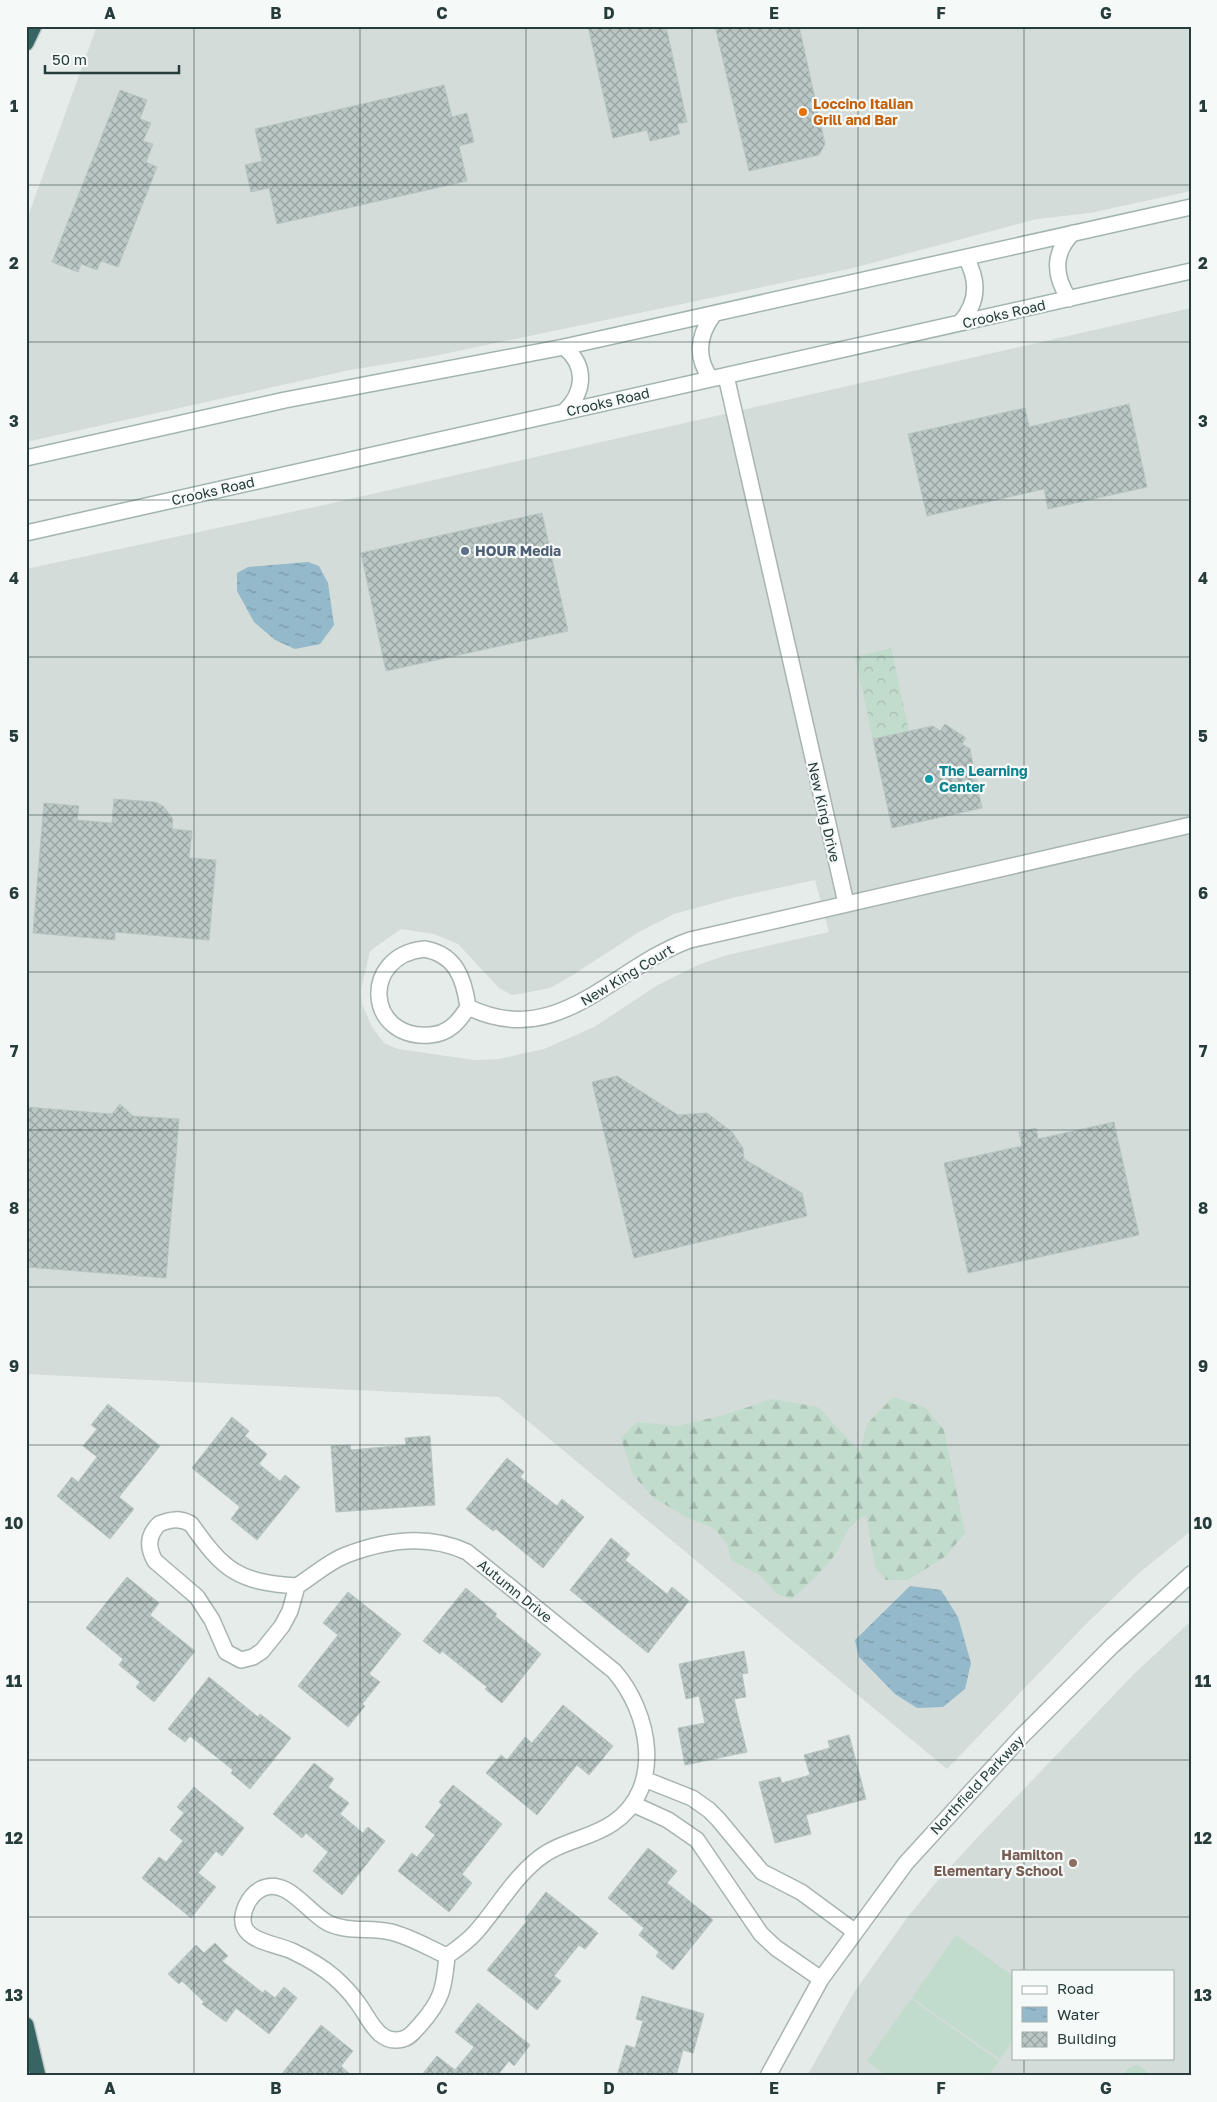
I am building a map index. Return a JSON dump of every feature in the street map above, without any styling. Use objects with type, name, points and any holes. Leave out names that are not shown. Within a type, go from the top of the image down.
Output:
[{"type":"highway","points":[[26,43],[34,26]]},
{"type":"highway","points":[[26,2026],[38,2076]]},
{"type":"street","points":[[26,458],[285,400],[564,347],[1191,207]]},
{"type":"street","points":[[1070,299],[1060,280],[1057,258],[1060,248],[1073,233]]},
{"type":"street","points":[[960,323],[966,316],[976,294],[974,275],[966,258]]},
{"type":"street","name":"Crooks Road","points":[[26,533],[1191,271]]},
{"type":"street","name":"New King Drive","points":[[714,314],[702,334],[700,348],[704,369],[719,378],[846,903]]},
{"type":"street","points":[[564,347],[578,362],[581,384],[574,402],[564,412]]},
{"type":"street","points":[[846,903],[1191,825]]},
{"type":"street","name":"New King Court","points":[[468,1007],[488,1017],[507,1020],[550,1016],[582,1003],[646,960],[676,945],[713,933],[846,903]]},
{"type":"street","points":[[413,950],[433,950],[453,963],[461,974],[468,1007],[460,1021],[450,1029],[434,1035],[419,1036],[406,1033],[390,1023],[381,1008],[378,992],[382,976],[391,962],[399,956],[413,950]]},
{"type":"street","points":[[177,1519],[185,1521],[191,1524],[219,1561],[235,1573],[258,1581],[297,1586],[287,1620],[262,1651],[248,1659],[234,1658],[226,1652],[212,1620],[197,1597],[155,1561],[150,1553],[150,1537],[159,1524],[177,1519]]},
{"type":"street","name":"Autumn Drive","points":[[297,1586],[346,1556],[390,1544],[426,1540],[450,1544],[467,1552],[614,1671],[627,1686],[638,1706],[644,1727],[647,1763],[639,1792]]},
{"type":"street","name":"Northfield Parkway","points":[[768,2076],[821,1979],[854,1931],[912,1856],[1022,1737],[1118,1640],[1191,1574]]},
{"type":"street","points":[[639,1792],[680,1793],[704,1807],[718,1818],[762,1872],[808,1896],[854,1931]]},
{"type":"street","points":[[447,1956],[390,1932],[336,1927],[326,1922],[290,1892],[280,1887],[262,1888],[255,1893],[244,1912],[244,1922],[248,1932],[257,1940],[290,1950],[309,1959],[348,1990],[376,2030],[384,2037],[403,2039],[411,2035],[437,2006],[443,1991],[447,1956],[475,1934],[515,1882],[539,1858],[614,1823],[639,1792]]},
{"type":"street","points":[[639,1792],[668,1820],[697,1840],[761,1934],[788,1958],[821,1979]]},
{"type":"shaded area","points":[[97,26],[1191,26],[1191,191],[1090,213],[1037,219],[853,268],[429,357],[350,370],[26,442],[26,222]]},
{"type":"shaded area","points":[[1191,308],[1191,1531],[1139,1573],[1085,1625],[947,1769],[499,1397],[26,1374],[26,569],[315,507]],"holes":[[[815,880],[829,932],[727,955],[698,965],[658,985],[594,1027],[544,1049],[499,1059],[474,1060],[398,1049],[384,1043],[372,1027],[362,1004],[361,990],[370,951],[401,929],[434,934],[458,944],[499,988],[512,995],[550,988],[637,933],[674,914],[732,898]]]},
{"type":"shaded area","name":"Hamilton Elementary School","points":[[1191,1621],[1191,2076],[807,2076],[855,1991],[907,1918],[975,1840],[1134,1674]]},
{"type":"green space","points":[[891,648],[909,731],[873,739],[855,657]]},
{"type":"green space","points":[[893,1397],[926,1408],[944,1430],[965,1533],[946,1556],[908,1580],[886,1580],[875,1567],[866,1515],[847,1531],[836,1554],[792,1599],[777,1594],[760,1575],[731,1560],[727,1544],[714,1528],[687,1518],[653,1497],[633,1475],[621,1438],[637,1422],[677,1426],[724,1415],[772,1399],[818,1407],[860,1452],[867,1424]]},
{"type":"green space","points":[[956,1935],[1012,1975],[1012,2041],[1000,2059],[912,1998]]},
{"type":"green space","points":[[911,1999],[999,2061],[988,2076],[888,2076],[867,2061]]},
{"type":"green space","points":[[1138,2065],[1152,2076],[1122,2076],[1130,2067]]},
{"type":"water","points":[[308,562],[319,566],[328,583],[334,625],[320,644],[295,649],[275,640],[254,622],[237,591],[237,573],[248,567]]},
{"type":"water","points":[[910,1586],[941,1590],[958,1617],[971,1663],[965,1689],[943,1707],[917,1708],[895,1694],[859,1657],[855,1640]]},
{"type":"building","points":[[588,26],[666,26],[687,122],[677,124],[680,134],[650,141],[647,130],[613,138]]},
{"type":"building","points":[[715,26],[799,26],[825,144],[819,155],[749,171]]},
{"type":"building","points":[[444,85],[452,117],[467,113],[474,142],[459,146],[467,181],[277,224],[269,188],[251,192],[245,165],[262,161],[255,129]]},
{"type":"building","points":[[120,90],[147,100],[140,119],[151,123],[143,141],[153,144],[146,162],[157,167],[118,267],[101,261],[97,270],[81,264],[78,272],[52,262]]},
{"type":"building","points":[[1129,404],[1147,487],[1048,509],[1044,489],[927,516],[908,434],[1025,408],[1029,427]]},
{"type":"building","points":[[542,513],[568,631],[386,671],[361,553]]},
{"type":"building","name":"The Learning Center","points":[[945,724],[966,738],[962,744],[970,749],[982,808],[892,828],[873,739],[933,726],[940,731]]},
{"type":"building","points":[[114,799],[155,802],[163,806],[173,819],[172,829],[192,831],[189,858],[216,860],[209,940],[115,932],[115,940],[33,933],[44,803],[79,806],[77,820],[112,823]]},
{"type":"building","points":[[617,1076],[678,1115],[707,1113],[732,1132],[743,1148],[744,1159],[802,1193],[807,1216],[634,1258],[592,1082]]},
{"type":"building","points":[[120,1104],[133,1116],[179,1119],[166,1278],[26,1267],[26,1107],[112,1114]]},
{"type":"building","points":[[1114,1122],[1139,1235],[968,1273],[944,1163],[1022,1146],[1019,1132],[1036,1128],[1038,1139]]},
{"type":"building","points":[[108,1404],[160,1446],[119,1497],[134,1509],[110,1539],[57,1496],[72,1477],[78,1482],[97,1457],[83,1446],[97,1429],[91,1425]]},
{"type":"building","points":[[232,1417],[249,1431],[245,1436],[267,1454],[259,1464],[280,1481],[285,1475],[300,1487],[257,1540],[231,1519],[240,1507],[192,1468]]},
{"type":"building","points":[[430,1436],[435,1505],[336,1512],[331,1446],[350,1445],[351,1450],[406,1445],[405,1438]]},
{"type":"building","points":[[507,1458],[524,1472],[520,1477],[557,1506],[562,1499],[584,1517],[543,1568],[496,1529],[493,1531],[466,1509]]},
{"type":"building","points":[[611,1538],[630,1554],[625,1560],[667,1594],[672,1587],[689,1601],[648,1653],[570,1590]]},
{"type":"building","points":[[127,1577],[159,1603],[150,1615],[195,1651],[154,1702],[136,1687],[140,1682],[119,1665],[123,1659],[86,1628]]},
{"type":"building","points":[[466,1588],[497,1614],[495,1616],[541,1654],[502,1703],[485,1689],[487,1687],[442,1651],[440,1654],[423,1641]]},
{"type":"building","points":[[348,1592],[401,1634],[369,1674],[380,1682],[362,1704],[365,1706],[348,1727],[298,1686],[338,1635],[323,1623]]},
{"type":"building","points":[[744,1651],[748,1673],[742,1674],[746,1697],[734,1699],[747,1752],[685,1765],[678,1728],[705,1723],[699,1696],[686,1699],[679,1664]]},
{"type":"building","points":[[209,1677],[258,1717],[260,1714],[291,1738],[250,1789],[231,1773],[233,1770],[190,1736],[185,1742],[168,1729]]},
{"type":"building","points":[[563,1705],[613,1746],[589,1775],[577,1765],[537,1815],[486,1773],[501,1755],[507,1760],[525,1737],[532,1743]]},
{"type":"building","points":[[849,1735],[866,1799],[806,1815],[811,1834],[775,1843],[759,1782],[780,1777],[782,1783],[810,1775],[804,1755],[830,1748],[828,1741]]},
{"type":"building","points":[[314,1763],[334,1779],[328,1787],[349,1803],[340,1814],[363,1833],[368,1827],[385,1841],[342,1895],[313,1871],[328,1852],[306,1833],[302,1838],[273,1814]]},
{"type":"building","points":[[453,1785],[502,1824],[462,1874],[472,1883],[449,1912],[398,1871],[412,1853],[417,1857],[435,1835],[425,1827],[442,1805],[439,1802]]},
{"type":"building","points":[[194,1787],[244,1828],[222,1856],[216,1851],[198,1873],[216,1887],[191,1918],[142,1878],[159,1857],[166,1862],[183,1841],[170,1830],[184,1813],[177,1807]]},
{"type":"building","points":[[648,1848],[677,1871],[667,1883],[713,1920],[673,1970],[656,1956],[659,1952],[639,1935],[644,1928],[608,1898]]},
{"type":"building","points":[[546,1892],[598,1933],[585,1949],[579,1945],[554,1976],[561,1981],[537,2010],[487,1970],[527,1921],[525,1919]]},
{"type":"building","points":[[215,1943],[228,1956],[222,1961],[263,1993],[265,1990],[275,1998],[284,1987],[297,1998],[269,2034],[236,2008],[226,2022],[202,2004],[204,2002],[182,1981],[179,1984],[168,1974],[196,1945],[204,1953]]},
{"type":"building","points":[[642,1996],[704,2014],[693,2053],[683,2050],[676,2076],[617,2076],[626,2045],[635,2048],[643,2021],[636,2019]]},
{"type":"building","points":[[478,2003],[530,2045],[514,2066],[509,2061],[497,2076],[421,2076],[437,2056],[455,2070],[474,2047],[455,2032]]},
{"type":"building","points":[[321,2025],[353,2051],[341,2066],[352,2076],[280,2076]]},
{"type":"place","name":"Loccino Italian Grill and Bar","points":[[803,112]]},
{"type":"place","name":"HOUR Media","points":[[465,551]]},
{"type":"place","name":"The Learning Center","points":[[929,779]]},
{"type":"place","name":"Hamilton Elementary School","points":[[1073,1863]]}]
